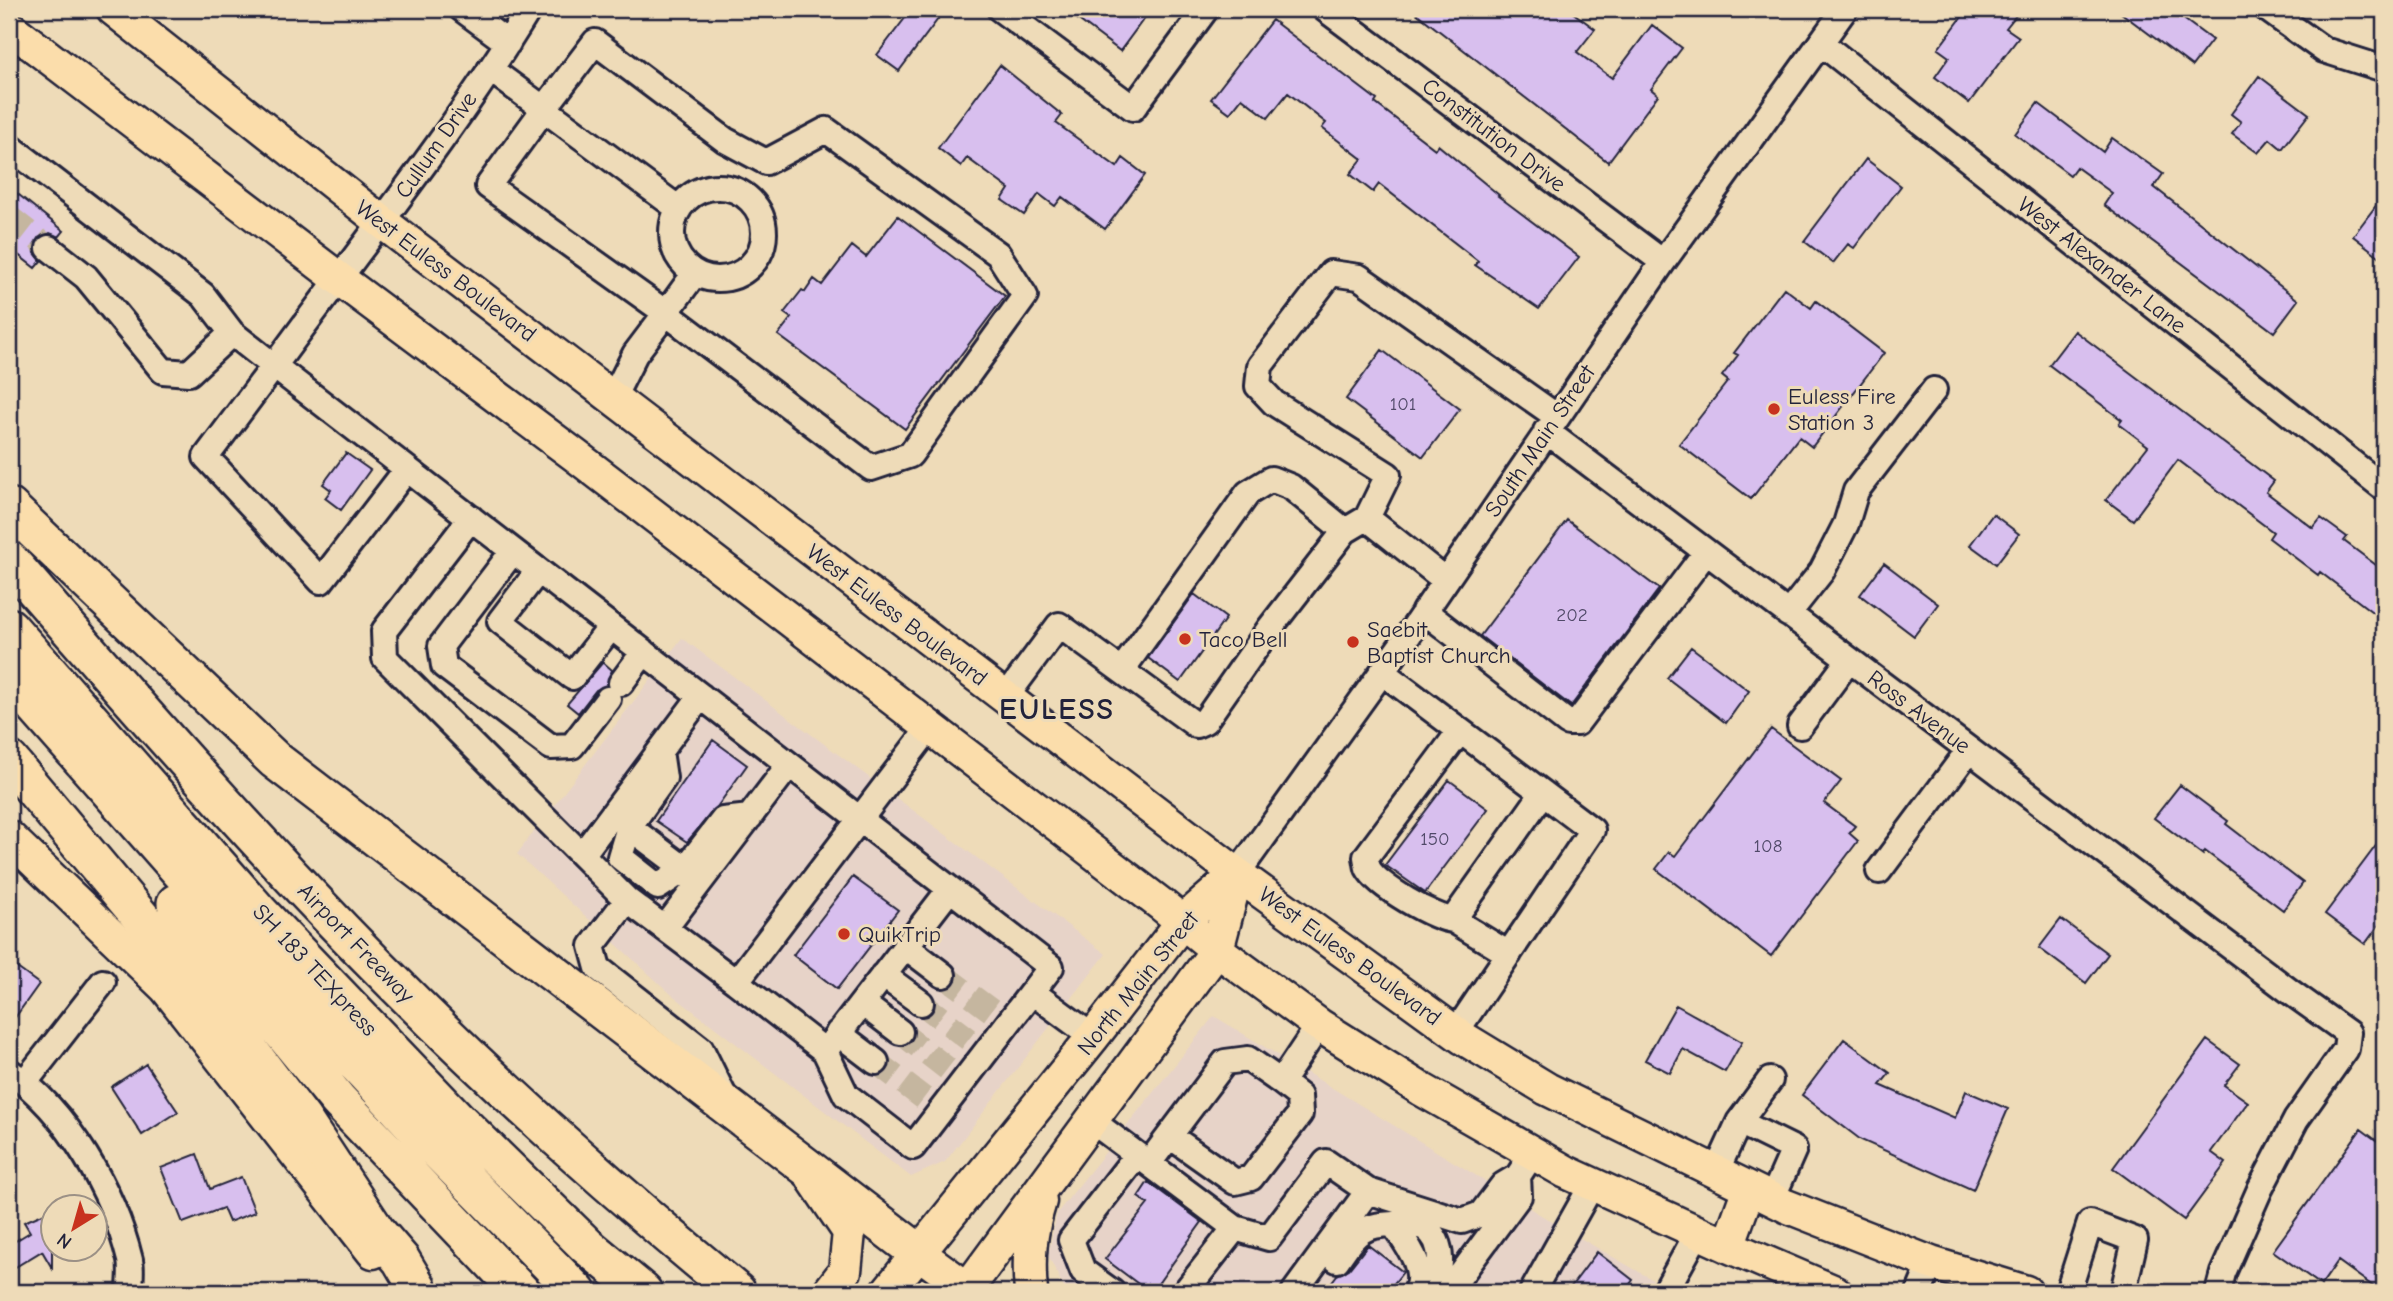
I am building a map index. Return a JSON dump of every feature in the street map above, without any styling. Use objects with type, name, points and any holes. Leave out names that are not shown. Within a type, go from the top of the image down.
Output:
[{"type":"highway","points":[[9,507],[275,760],[920,1254]]},
{"type":"highway","name":"Airport Freeway","points":[[9,560],[305,892],[422,1011],[532,1116],[661,1230],[737,1292]]},
{"type":"highway","name":"SH 183 TEXpress","points":[[9,627],[259,912],[429,1090],[587,1246],[643,1292]]},
{"type":"highway","name":"SH 183 TEXpress","points":[[9,677],[251,951],[425,1138],[577,1292]]},
{"type":"highway","points":[[9,709],[120,836],[338,1100],[521,1292]]},
{"type":"highway","points":[[9,760],[217,1007],[302,1119],[376,1231],[420,1289]]},
{"type":"main road","name":"West Euless Boulevard","points":[[113,9],[382,222],[1005,698],[1237,874],[1456,1032],[1547,1089],[1925,1278],[2026,1292]]},
{"type":"main road","points":[[9,27],[576,456],[1183,921],[1217,950],[1319,1025],[1420,1089],[1525,1164],[1566,1172],[1593,1183],[1835,1292]]},
{"type":"main road","points":[[9,837],[166,988],[371,1250],[420,1289]]},
{"type":"main road","name":"North Main Street","points":[[887,1292],[1183,921],[1237,874]]},
{"type":"main road","name":"North Main Street","points":[[968,1291],[1217,950],[1237,874]]},
{"type":"main road","points":[[802,1164],[849,1232],[837,1282]]},
{"type":"main road","points":[[1031,1292],[1028,1260],[1033,1223],[1044,1185]]},
{"type":"main road","points":[[1728,1246],[1760,1194]]},
{"type":"main road","points":[[920,1254],[968,1291]]},
{"type":"street","points":[[462,9],[508,43]]},
{"type":"street","name":"Cullum Drive","points":[[407,469],[321,581],[206,457],[382,222],[529,9]]},
{"type":"street","points":[[1000,9],[1133,108],[1206,9]]},
{"type":"street","name":"Constitution Drive","points":[[1325,9],[1663,262]]},
{"type":"street","name":"South Main Street","points":[[1237,874],[1382,672],[1663,262],[1845,9]]},
{"type":"street","points":[[2267,9],[2324,50],[2384,69]]},
{"type":"street","points":[[743,194],[766,162],[826,130],[998,254],[1025,296],[909,455],[871,468],[666,313],[488,186],[595,42],[725,140],[766,162]]},
{"type":"street","name":"West Alexander Lane","points":[[1821,43],[2384,488]]},
{"type":"street","points":[[490,69],[679,209]]},
{"type":"street","points":[[9,146],[203,295],[232,333],[1051,967],[1032,992],[1000,1018],[978,1046],[934,1106],[913,1147],[846,1095],[832,1042]]},
{"type":"street","points":[[729,188],[743,194],[755,205],[762,219],[765,235],[762,250],[754,264],[741,274],[726,279],[710,279],[695,273],[684,264],[676,252],[672,237],[673,223],[679,209],[688,198],[700,190],[729,188]]},
{"type":"street","points":[[49,248],[86,277],[163,371],[189,373],[232,333]]},
{"type":"street","points":[[613,398],[635,354],[695,273]]},
{"type":"street","name":"Ross Avenue","points":[[1356,525],[1388,475],[1274,403],[1258,386],[1260,366],[1331,273],[1359,277],[1551,424],[1706,552],[2348,1033],[2346,1049],[2296,1120],[2250,1212],[2223,1273],[2218,1292]]},
{"type":"street","points":[[1788,614],[1822,571],[1846,524],[1856,491],[1934,390]]},
{"type":"street","points":[[1122,670],[1248,493],[1271,479],[1291,487],[1445,580]]},
{"type":"street","points":[[471,518],[384,631],[385,657],[627,900],[736,982],[832,1042],[876,1062]]},
{"type":"street","points":[[1005,698],[1059,625],[1196,725],[1205,721],[1269,629],[1356,525]]},
{"type":"street","points":[[513,551],[441,646],[444,666],[551,747],[572,746],[644,652]]},
{"type":"street","points":[[1424,611],[1568,723],[1577,723],[1706,552]]},
{"type":"street","points":[[538,571],[500,621],[572,677],[611,627]]},
{"type":"street","points":[[1800,726],[1849,660]]},
{"type":"street","points":[[1382,672],[1592,830],[1456,1032]]},
{"type":"street","points":[[582,855],[701,696]]},
{"type":"street","points":[[736,982],[930,727]]},
{"type":"street","points":[[1460,731],[1366,858],[1368,869],[1401,896],[1447,920],[1453,920],[1509,954]]},
{"type":"street","points":[[1880,871],[1969,750]]},
{"type":"street","points":[[660,751],[664,778],[629,827],[685,869],[723,820],[750,817]]},
{"type":"street","points":[[665,928],[789,765]]},
{"type":"street","points":[[1453,920],[1543,793]]},
{"type":"street","points":[[832,1042],[950,889]]},
{"type":"street","points":[[627,900],[592,946],[598,968],[701,1049],[727,1104]]},
{"type":"street","points":[[905,946],[943,975]]},
{"type":"street","points":[[883,975],[921,1003]]},
{"type":"street","points":[[103,982],[17,1077],[57,1117],[78,1145],[111,1201],[130,1262],[130,1292]]},
{"type":"street","points":[[1032,992],[1093,1037]]},
{"type":"street","points":[[862,1003],[900,1032]]},
{"type":"street","points":[[1281,1082],[1319,1025]]},
{"type":"street","points":[[1112,1292],[1083,1271],[1071,1240],[1143,1159],[1170,1136],[1225,1062],[1248,1059],[1299,1097],[1300,1114],[1251,1178],[1235,1182],[1170,1136]]},
{"type":"street","points":[[1716,1172],[1739,1122],[1770,1080]]},
{"type":"street","points":[[1092,1121],[1235,1228],[1269,1238],[1326,1163],[1368,1191],[1461,1221],[1481,1214],[1503,1185],[1525,1164]]},
{"type":"street","points":[[1739,1122],[1794,1150],[1760,1194]]},
{"type":"street","points":[[1448,1292],[1519,1196],[1525,1164]]},
{"type":"street","points":[[1532,1292],[1593,1183]]},
{"type":"street","points":[[1294,1292],[1368,1191]]},
{"type":"street","points":[[1461,1221],[1468,1266]]},
{"type":"street","points":[[2068,1292],[2090,1223],[2135,1240],[2123,1292]]},
{"type":"street","points":[[1312,1292],[1350,1242],[1362,1231],[1376,1225],[1415,1225],[1432,1234],[1441,1257],[1441,1265],[1431,1292]]},
{"type":"street","points":[[1394,1225],[1417,1266],[1420,1279],[1415,1292]]},
{"type":"street","points":[[1185,1292],[1235,1228]]},
{"type":"street","points":[[1665,1292],[1698,1232]]},
{"type":"shaded area","points":[[682,638],[1106,954],[945,1162],[911,1177],[671,994],[517,854]]},
{"type":"shaded area","points":[[1214,1016],[1554,1223],[1674,1292],[1066,1292],[1048,1255],[1057,1213]]},
{"type":"building","points":[[912,9],[924,9],[938,19],[899,71],[877,55]]},
{"type":"building","points":[[1064,9],[1151,9],[1120,51]]},
{"type":"building","points":[[1411,9],[1568,9],[1595,29],[1577,52],[1612,78],[1652,25],[1682,48],[1651,89],[1658,95],[1608,162]]},
{"type":"building","points":[[1968,9],[2021,9],[2006,28],[2019,37],[1969,103],[1935,77],[1949,57],[1938,49]]},
{"type":"building","points":[[2116,9],[2170,9],[2212,40],[2192,66]]},
{"type":"building","points":[[1272,20],[1377,100],[1375,103],[1435,149],[1438,145],[1498,196],[1579,257],[1539,309],[1475,265],[1478,261],[1379,184],[1373,192],[1350,174],[1362,159],[1322,128],[1326,123],[1288,93],[1268,118],[1242,98],[1230,113],[1211,99]]},
{"type":"building","points":[[1000,65],[1062,115],[1056,123],[1117,167],[1123,158],[1145,175],[1105,229],[1062,197],[1055,206],[1039,194],[1024,215],[1002,200],[1009,189],[967,158],[961,166],[938,148]]},
{"type":"building","points":[[2259,76],[2309,114],[2282,149],[2270,139],[2258,153],[2232,134],[2241,122],[2231,114]]},
{"type":"building","points":[[2038,103],[2103,152],[2112,138],[2163,174],[2154,187],[2298,300],[2274,332],[2104,205],[2112,193],[2076,167],[2070,175],[2015,134]]},
{"type":"building","points":[[1866,159],[1901,186],[1854,248],[1848,244],[1833,263],[1804,241]]},
{"type":"building","points":[[9,187],[64,231],[59,237],[50,233],[38,238],[34,245],[35,253],[41,261],[35,268],[12,250],[17,244],[9,237]]},
{"type":"building","points":[[2384,195],[2384,260],[2353,236]]},
{"type":"building","points":[[898,216],[1005,296],[905,429],[778,335],[791,318],[784,313],[802,290],[805,292],[814,279],[822,285],[852,246],[866,257]]},
{"type":"building","name":"Euless Fire Station 3","points":[[1784,288],[1811,308],[1816,301],[1884,353],[1812,447],[1799,437],[1751,499],[1679,444],[1728,381],[1722,376],[1738,355],[1734,353]]},
{"type":"building","points":[[2075,331],[2274,481],[2266,492],[2313,528],[2321,518],[2347,537],[2344,541],[2384,571],[2384,621],[2320,572],[2318,575],[2269,538],[2273,532],[2178,460],[2133,520],[2106,500],[2148,446],[2119,424],[2122,420],[2049,365]]},
{"type":"building","points":[[1382,350],[1460,409],[1423,457],[1346,399]]},
{"type":"building","points":[[346,453],[370,470],[341,510],[325,498],[331,490],[323,484]]},
{"type":"building","points":[[1993,514],[2019,534],[1996,564],[1970,545]]},
{"type":"building","points":[[1567,520],[1659,589],[1571,706],[1480,636]]},
{"type":"building","points":[[1884,563],[1938,604],[1914,636],[1860,595]]},
{"type":"building","points":[[1194,594],[1226,618],[1180,682],[1148,658]]},
{"type":"building","points":[[1691,647],[1749,691],[1726,723],[1667,678]]},
{"type":"building","points":[[603,662],[612,670],[607,685],[596,690],[578,713],[567,704]]},
{"type":"building","points":[[1771,729],[1841,781],[1824,803],[1855,826],[1849,833],[1858,841],[1771,956],[1656,869],[1669,852],[1675,856]]},
{"type":"building","points":[[713,740],[747,765],[717,807],[687,842],[656,821]]},
{"type":"building","points":[[1449,780],[1488,809],[1425,893],[1385,865]]},
{"type":"building","points":[[2180,785],[2303,883],[2283,910],[2205,851],[2203,855],[2154,818]]},
{"type":"building","points":[[2384,835],[2384,918],[2365,944],[2325,914]]},
{"type":"building","points":[[853,877],[898,910],[837,989],[793,955]]},
{"type":"building","points":[[2061,919],[2108,954],[2086,983],[2039,948]]},
{"type":"building","points":[[9,962],[39,984],[9,1026]]},
{"type":"building","points":[[1676,1005],[1742,1042],[1725,1072],[1683,1049],[1670,1073],[1645,1060]]},
{"type":"building","points":[[1844,1039],[1890,1073],[1880,1085],[1955,1118],[1966,1091],[2008,1109],[1973,1190],[1861,1140],[1802,1095]]},
{"type":"building","points":[[2207,1040],[2240,1064],[2224,1085],[2248,1102],[2211,1152],[2226,1163],[2184,1220],[2113,1168]]},
{"type":"building","points":[[146,1064],[178,1112],[142,1135],[111,1087]]},
{"type":"building","points":[[2361,1129],[2384,1146],[2384,1292],[2338,1261],[2321,1285],[2273,1251]]},
{"type":"building","points":[[197,1154],[210,1189],[241,1177],[255,1212],[229,1222],[223,1208],[183,1223],[161,1168]]},
{"type":"building","points":[[1148,1182],[1202,1222],[1152,1292],[1105,1259],[1148,1204],[1138,1197]]},
{"type":"building","points":[[38,1216],[38,1253],[9,1271],[9,1245],[30,1232],[24,1222]]},
{"type":"building","points":[[1368,1245],[1403,1272],[1387,1292],[1324,1292],[1337,1275],[1349,1269]]},
{"type":"building","points":[[1597,1252],[1633,1280],[1624,1292],[1567,1292]]},
{"type":"tunnel","points":[[9,217],[49,248]]},
{"type":"tunnel","points":[[943,975],[993,1012]]},
{"type":"tunnel","points":[[921,1003],[971,1041]]},
{"type":"tunnel","points":[[900,1032],[949,1070]]},
{"type":"tunnel","points":[[876,1062],[926,1100]]},
{"type":"place","name":"Euless Fire Station 3","points":[[1774,409]]},
{"type":"place","name":"Taco Bell","points":[[1185,639]]},
{"type":"place","name":"Saebit Baptist Church","points":[[1353,642]]},
{"type":"place","name":"QuikTrip","points":[[844,934]]},
{"type":"district","name":"EULESS","points":[[1057,709]]}]
